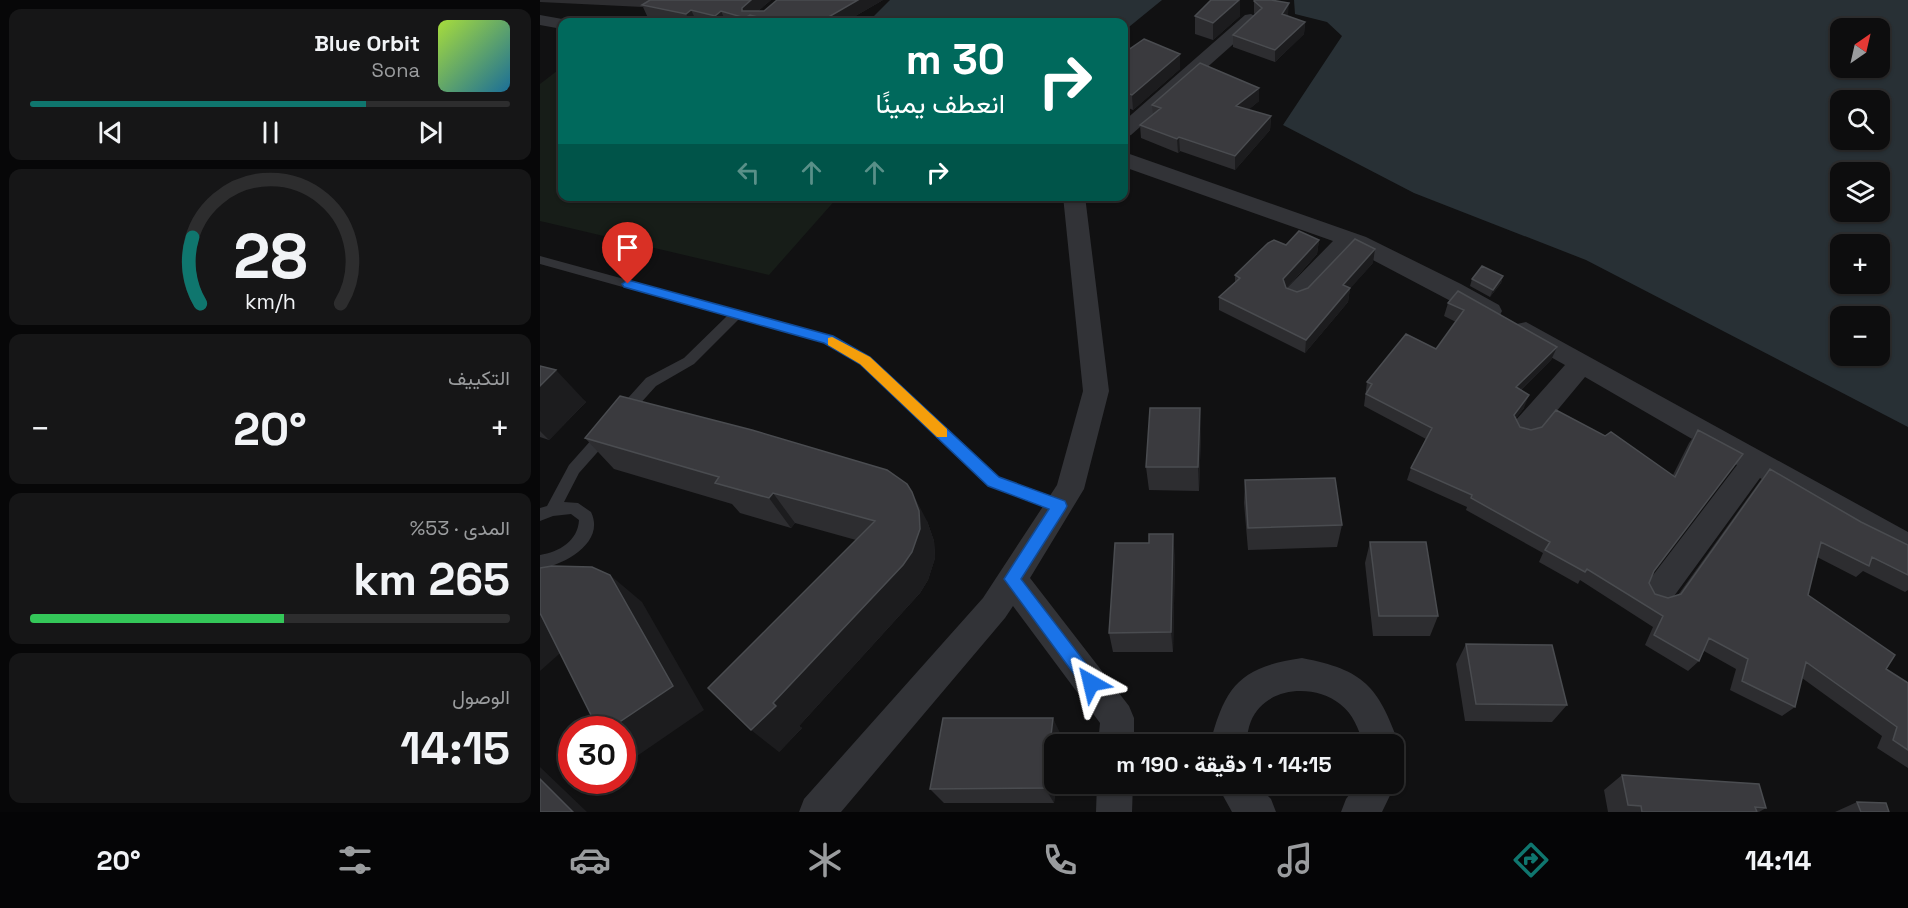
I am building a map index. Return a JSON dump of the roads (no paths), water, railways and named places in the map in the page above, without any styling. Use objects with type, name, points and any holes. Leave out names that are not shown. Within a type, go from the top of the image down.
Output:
[{"type":"street","points":[[1128,128],[1251,19]]},
{"type":"street","points":[[540,20],[558,23]]},
{"type":"street","points":[[1128,161],[1164,176],[1246,201],[1348,239],[1458,293],[1908,548]]},
{"type":"street","points":[[817,812],[994,608],[1070,489],[1096,391],[1075,201]]},
{"type":"street","points":[[1296,294],[1348,239]]},
{"type":"street","points":[[1525,429],[1582,363]]},
{"type":"street","points":[[1659,593],[1755,462]]},
{"type":"street","points":[[1012,579],[1117,718],[1116,734]]},
{"type":"street","points":[[1229,734],[1238,707],[1254,688],[1276,677],[1300,673],[1325,677],[1348,689],[1366,707],[1379,734]]},
{"type":"street","points":[[1114,812],[1115,794]]},
{"type":"street","points":[[1241,794],[1248,804],[1258,812]]},
{"type":"street","points":[[1359,812],[1365,807],[1372,794]]},
{"type":"lane","points":[[540,260],[828,339],[865,360],[993,482],[1059,506]]},
{"type":"lane","points":[[543,513],[574,469],[651,382],[689,361],[738,313]]},
{"type":"lane","points":[[540,562],[559,557],[570,551],[585,533],[587,525],[586,516],[573,507],[543,513]]}]
